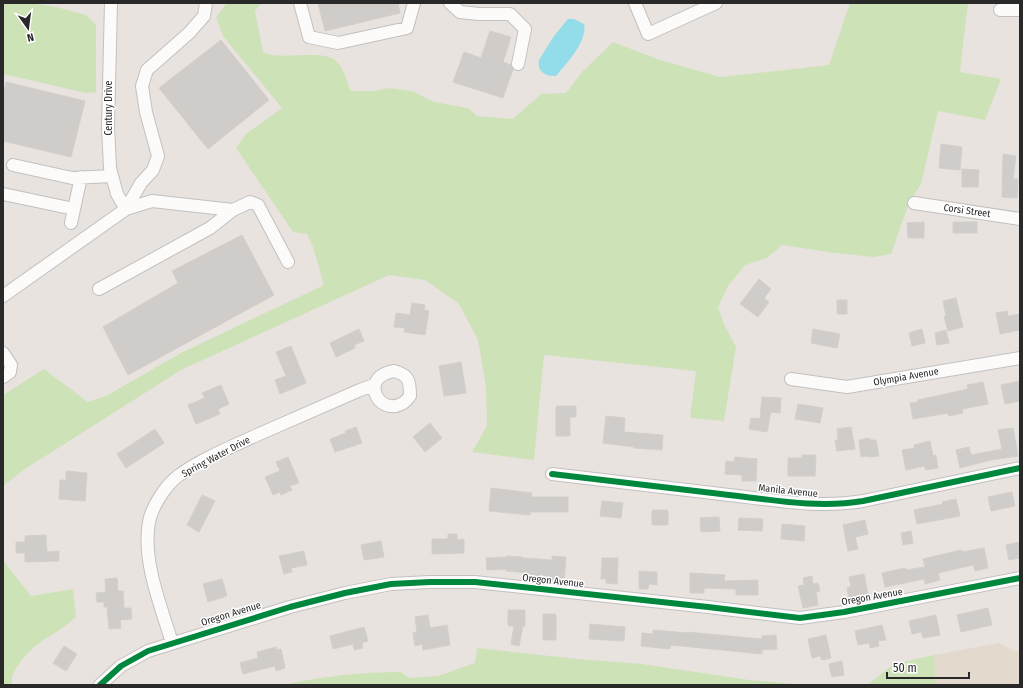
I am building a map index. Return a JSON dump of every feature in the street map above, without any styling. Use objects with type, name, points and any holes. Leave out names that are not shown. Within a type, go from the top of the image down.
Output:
[{"type":"street","name":"Century Drive","points":[[111,3],[108,127],[110,168],[117,194],[126,209]]},
{"type":"street","points":[[126,209],[142,183],[153,170],[158,156],[146,112],[142,86],[147,70],[189,33],[204,16],[206,3]]},
{"type":"street","points":[[300,3],[309,37],[338,43],[407,28],[414,3]]},
{"type":"street","points":[[450,3],[460,12],[479,14],[510,14],[525,29],[518,64]]},
{"type":"street","points":[[635,3],[648,34],[716,3]]},
{"type":"street","points":[[1000,10],[1017,7]]},
{"type":"street","points":[[13,165],[72,178],[112,176]]},
{"type":"street","points":[[70,223],[81,178]]},
{"type":"street","points":[[3,194],[74,209]]},
{"type":"street","points":[[3,296],[126,209],[152,201],[233,210]]},
{"type":"street","points":[[99,288],[210,228],[233,210],[250,202],[258,206],[288,262]]},
{"type":"street","name":"Corsi Street","points":[[914,204],[1020,219]]},
{"type":"street","points":[[3,352],[11,365],[10,372],[3,376]]},
{"type":"street","name":"Olympia Avenue","points":[[791,379],[848,387],[1020,358]]},
{"type":"street","name":"Spring Water Drive","points":[[172,643],[152,577],[148,555],[149,521],[166,488],[178,476],[230,447],[374,385]]},
{"type":"street","name":"Manila Avenue","points":[[552,474],[784,502],[827,505],[863,501],[1020,468]]},
{"type":"street","name":"Oregon Avenue","points":[[100,685],[121,666],[148,651],[290,607],[345,593],[391,584],[475,582],[800,618],[844,612],[1020,578]]},
{"type":"shaded area","points":[[999,643],[1014,651],[1020,651],[1020,685],[936,685],[934,655]]},
{"type":"green space","points":[[3,3],[30,3],[56,7],[86,15],[96,25],[96,92],[86,93],[3,74]]},
{"type":"green space","points":[[227,3],[262,3],[255,11],[263,52],[281,56],[314,55],[332,58],[342,69],[351,91],[375,91],[388,88],[412,91],[434,102],[468,108],[477,116],[513,119],[541,94],[566,93],[582,72],[613,42],[660,60],[720,77],[829,65],[850,3],[968,3],[960,72],[1001,79],[985,120],[938,111],[921,184],[909,203],[891,254],[874,257],[782,245],[767,258],[745,265],[728,286],[718,307],[724,324],[736,347],[724,421],[690,418],[696,371],[544,355],[534,460],[472,452],[487,426],[486,387],[478,340],[459,304],[425,280],[389,275],[181,370],[25,469],[3,486],[3,395],[44,369],[88,402],[106,396],[181,353],[324,285],[313,247],[307,234],[293,232],[236,148],[246,134],[282,108],[223,36],[216,17]]},
{"type":"green space","points":[[3,560],[31,596],[73,589],[76,617],[63,628],[34,647],[16,668],[13,674],[12,685],[3,685]]},
{"type":"green space","points":[[477,648],[578,659],[642,664],[749,680],[807,685],[284,685],[342,675],[371,673],[401,672],[409,678],[438,676],[475,663]]},
{"type":"green space","points":[[934,655],[936,685],[867,685],[894,664]]},
{"type":"water","points":[[568,19],[574,19],[584,24],[583,38],[580,45],[556,76],[545,74],[539,68],[539,60],[554,36]]},
{"type":"building","points":[[318,3],[398,3],[400,13],[325,31]]},
{"type":"building","points":[[490,31],[511,37],[503,62],[511,65],[513,69],[503,98],[453,82],[464,52],[481,58]]},
{"type":"building","points":[[221,40],[269,100],[208,149],[159,88]]},
{"type":"building","points":[[6,82],[85,101],[71,157],[3,141],[3,95]]},
{"type":"building","points":[[941,144],[962,147],[960,170],[939,168]]},
{"type":"building","points":[[1003,154],[1016,156],[1013,179],[1018,179],[1017,198],[1002,197]]},
{"type":"building","points":[[962,169],[979,170],[978,187],[962,187]]},
{"type":"building","points":[[924,222],[924,238],[908,238],[907,223]]},
{"type":"building","points":[[953,222],[977,222],[977,233],[953,233]]},
{"type":"building","points":[[242,235],[274,295],[128,375],[103,327],[178,283],[172,271]]},
{"type":"building","points":[[759,279],[771,289],[764,298],[769,302],[758,317],[740,304]]},
{"type":"building","points":[[956,298],[963,327],[948,331],[944,317],[946,316],[943,301]]},
{"type":"building","points":[[837,300],[847,300],[847,314],[837,314]]},
{"type":"building","points":[[412,303],[425,305],[424,310],[429,311],[425,335],[404,332],[405,328],[394,327],[396,313],[410,315]]},
{"type":"building","points":[[1007,311],[1008,316],[1020,314],[1020,330],[1000,334],[996,313]]},
{"type":"building","points":[[359,329],[364,341],[354,345],[355,348],[336,357],[330,343]]},
{"type":"building","points":[[813,329],[840,334],[837,348],[811,343]]},
{"type":"building","points":[[922,329],[925,343],[912,346],[909,333]]},
{"type":"building","points":[[946,330],[949,343],[937,345],[935,333]]},
{"type":"building","points":[[291,346],[306,383],[280,394],[275,380],[286,376],[276,352]]},
{"type":"building","points":[[461,362],[466,393],[444,396],[439,366]]},
{"type":"building","points":[[1020,381],[1020,401],[1005,404],[1001,385]]},
{"type":"building","points":[[983,382],[988,404],[962,409],[963,413],[949,416],[948,413],[913,419],[910,403],[968,389],[967,385]]},
{"type":"building","points":[[221,385],[229,404],[218,409],[220,414],[196,424],[188,405],[205,398],[202,393]]},
{"type":"building","points":[[762,397],[781,398],[780,413],[771,412],[767,432],[749,429],[751,418],[760,419]]},
{"type":"building","points":[[798,404],[823,408],[820,423],[795,419]]},
{"type":"building","points":[[556,406],[576,406],[576,417],[570,417],[570,436],[556,436]]},
{"type":"building","points":[[606,416],[625,418],[624,432],[663,435],[662,450],[634,448],[603,443]]},
{"type":"building","points":[[430,423],[442,438],[425,452],[413,437]]},
{"type":"building","points":[[356,427],[362,443],[335,452],[330,439],[346,433],[345,431]]},
{"type":"building","points":[[851,427],[855,449],[837,451],[835,440],[838,440],[837,429]]},
{"type":"building","points":[[1013,428],[1018,456],[991,460],[960,468],[956,450],[969,447],[971,455],[1002,449],[998,430]]},
{"type":"building","points":[[155,429],[164,443],[126,468],[117,454]]},
{"type":"building","points":[[870,438],[870,440],[876,440],[879,456],[861,457],[859,440]]},
{"type":"building","points":[[930,441],[933,456],[936,455],[938,468],[926,470],[924,466],[906,470],[902,450],[915,448],[914,445]]},
{"type":"building","points":[[802,455],[816,455],[815,476],[788,476],[788,458],[802,458]]},
{"type":"building","points":[[288,457],[299,483],[290,486],[292,490],[281,495],[280,492],[273,495],[265,477],[280,471],[276,462]]},
{"type":"building","points":[[735,457],[757,459],[756,481],[742,481],[742,475],[725,474],[726,461],[734,462]]},
{"type":"building","points":[[66,471],[87,473],[85,501],[59,499],[60,480],[66,480]]},
{"type":"building","points":[[491,488],[532,493],[531,497],[568,497],[568,512],[530,512],[530,515],[489,511]]},
{"type":"building","points":[[1012,492],[1015,506],[991,511],[988,497]]},
{"type":"building","points":[[202,495],[215,501],[199,532],[187,525]]},
{"type":"building","points":[[956,499],[960,516],[917,524],[914,510],[943,504],[942,502]]},
{"type":"building","points":[[602,501],[623,503],[621,518],[600,516]]},
{"type":"building","points":[[652,510],[668,510],[668,525],[652,525]]},
{"type":"building","points":[[719,517],[720,531],[701,532],[700,518]]},
{"type":"building","points":[[739,518],[763,519],[762,531],[738,530]]},
{"type":"building","points":[[865,520],[868,534],[855,537],[858,549],[848,551],[843,525]]},
{"type":"building","points":[[782,524],[805,526],[804,541],[781,539]]},
{"type":"building","points":[[911,531],[913,543],[903,545],[901,533]]},
{"type":"building","points":[[448,534],[457,534],[457,540],[464,539],[464,553],[432,554],[432,539],[448,539]]},
{"type":"building","points":[[46,535],[47,552],[59,551],[59,561],[25,562],[25,553],[16,553],[16,542],[25,542],[25,536]]},
{"type":"building","points":[[381,541],[384,557],[364,560],[361,545]]},
{"type":"building","points":[[1020,542],[1020,558],[1009,560],[1006,545]]},
{"type":"building","points":[[984,548],[988,568],[975,571],[973,565],[938,573],[940,580],[925,584],[924,579],[885,587],[882,573],[905,568],[906,570],[925,567],[923,559],[961,550],[962,552]]},
{"type":"building","points":[[304,551],[307,565],[291,568],[292,572],[284,574],[279,556]]},
{"type":"building","points":[[507,556],[552,560],[552,556],[566,557],[564,581],[550,580],[550,577],[530,576],[530,573],[506,571],[506,569],[487,570],[486,558]]},
{"type":"building","points":[[602,558],[618,558],[617,584],[606,583],[606,579],[601,579]]},
{"type":"building","points":[[639,571],[657,572],[657,585],[649,584],[648,589],[639,589]]},
{"type":"building","points":[[690,573],[725,575],[724,581],[758,580],[758,595],[736,595],[736,589],[704,588],[704,593],[690,593]]},
{"type":"building","points":[[864,574],[868,594],[849,598],[847,588],[851,587],[849,577]]},
{"type":"building","points":[[812,576],[813,584],[818,583],[820,591],[816,592],[818,605],[803,608],[798,586],[804,585],[803,578]]},
{"type":"building","points":[[117,578],[118,591],[123,591],[124,608],[131,608],[132,619],[120,620],[121,628],[109,629],[107,607],[104,607],[104,602],[97,602],[96,593],[106,592],[105,579]]},
{"type":"building","points":[[222,579],[227,596],[208,602],[203,584]]},
{"type":"building","points":[[988,608],[992,625],[961,632],[957,615]]},
{"type":"building","points":[[508,610],[525,610],[525,626],[523,626],[519,646],[511,644],[514,626],[508,626]]},
{"type":"building","points":[[543,614],[556,614],[556,640],[543,640]]},
{"type":"building","points":[[428,615],[430,628],[447,625],[450,645],[423,650],[422,644],[415,646],[413,633],[417,632],[415,617]]},
{"type":"building","points":[[936,615],[940,635],[923,638],[921,632],[912,634],[909,621]]},
{"type":"building","points":[[590,624],[625,627],[624,641],[589,639]]},
{"type":"building","points":[[882,625],[886,640],[878,641],[879,646],[870,648],[869,643],[858,645],[855,631]]},
{"type":"building","points":[[364,627],[368,641],[362,643],[363,648],[354,650],[353,644],[333,649],[330,636]]},
{"type":"building","points":[[653,630],[762,639],[762,636],[776,635],[777,649],[762,650],[762,654],[671,645],[670,649],[641,646],[642,633],[653,634]]},
{"type":"building","points":[[826,635],[831,658],[822,660],[820,656],[812,658],[808,639]]},
{"type":"building","points":[[64,646],[77,654],[66,671],[53,663]]},
{"type":"building","points":[[276,647],[277,650],[281,649],[285,668],[276,671],[275,666],[243,674],[240,663],[258,658],[257,652]]},
{"type":"building","points":[[842,661],[844,675],[832,677],[829,664]]},
{"type":"cycle path","points":[[552,474],[774,501],[828,504],[863,501],[1020,468]]},
{"type":"cycle path","points":[[100,685],[121,666],[148,651],[290,607],[345,593],[391,584],[475,582],[800,618],[844,612],[1020,578]]}]
